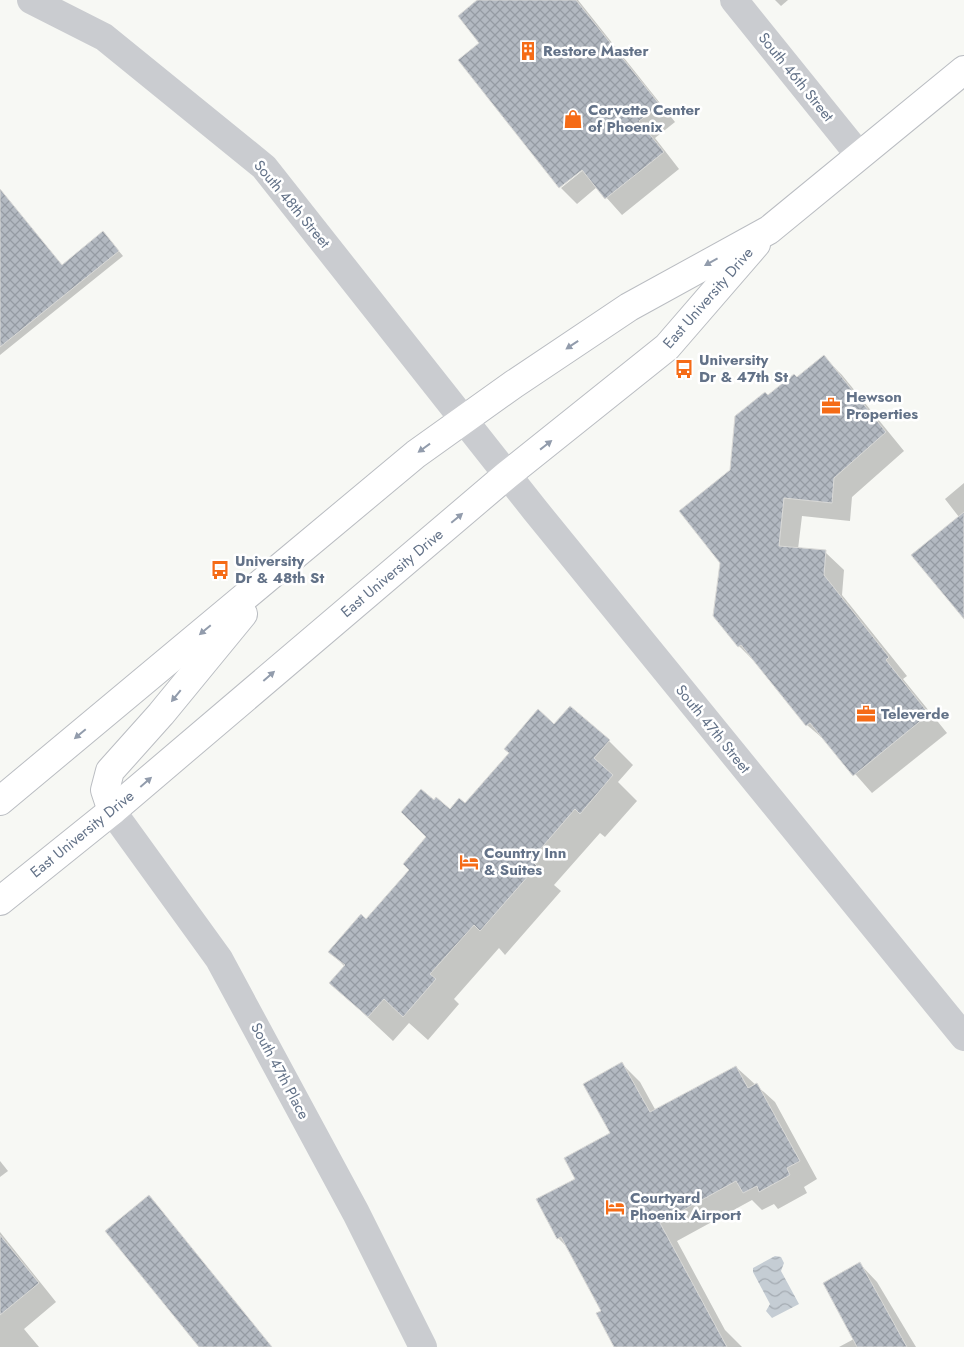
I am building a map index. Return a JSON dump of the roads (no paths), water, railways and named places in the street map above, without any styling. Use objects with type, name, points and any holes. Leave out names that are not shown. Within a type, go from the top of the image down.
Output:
[{"type":"main road","name":"East University Drive","points":[[0,902],[112,811],[507,475],[667,347],[769,230],[964,70]]},
{"type":"main road","name":"East University Drive","points":[[0,801],[416,454],[463,419],[628,307],[769,230]]},
{"type":"main road","points":[[112,811],[105,790],[110,771],[161,714],[285,563]]},
{"type":"street","name":"South 48th Street","points":[[31,0],[104,36],[264,167],[463,419]]},
{"type":"street","name":"South 46th Street","points":[[734,0],[859,155]]},
{"type":"street","name":"South 47th Street","points":[[463,419],[964,1037]]},
{"type":"street","name":"South 47th Place","points":[[112,811],[219,958],[356,1213],[423,1347]]},
{"type":"water","points":[[775,1256],[781,1257],[784,1263],[781,1271],[799,1304],[772,1318],[766,1311],[770,1304],[753,1272],[753,1268]]},
{"type":"place","name":"Restore Master","points":[[528,51]]},
{"type":"place","name":"Corvette Center of Phoenix","points":[[573,119]]},
{"type":"place","name":"University Dr & 47th St","points":[[684,369]]},
{"type":"place","name":"Hewson Properties","points":[[831,406]]},
{"type":"place","name":"University Dr & 48th St","points":[[220,570]]},
{"type":"place","name":"Televerde","points":[[866,714]]},
{"type":"place","name":"Country Inn & Suites","points":[[469,862]]},
{"type":"place","name":"Courtyard Phoenix Airport","points":[[615,1207]]}]
